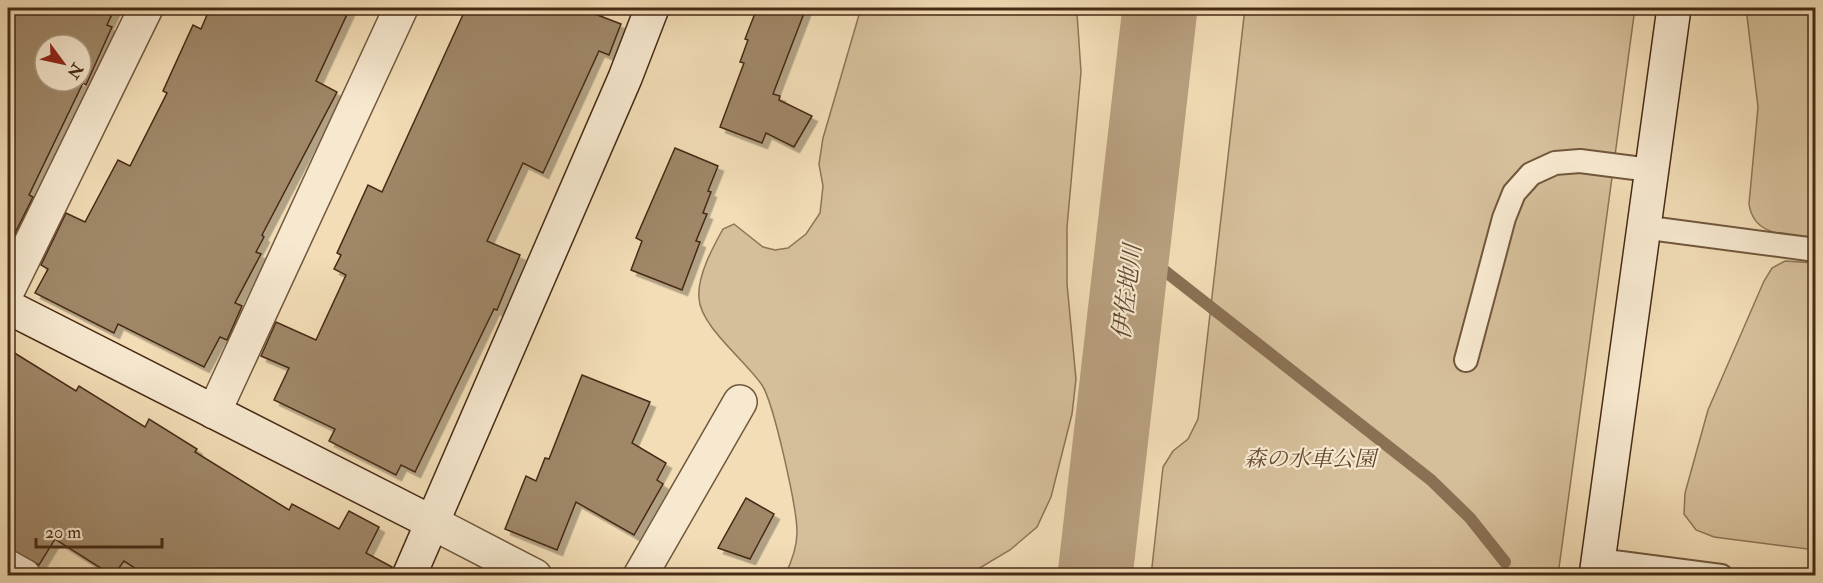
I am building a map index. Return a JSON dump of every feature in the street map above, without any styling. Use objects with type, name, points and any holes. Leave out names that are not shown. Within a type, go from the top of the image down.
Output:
[{"type":"street","points":[[8,290],[146,8]]},
{"type":"street","points":[[214,412],[401,8]]},
{"type":"street","points":[[409,576],[625,78],[652,8]]},
{"type":"street","points":[[1597,568],[1642,227],[1674,8]]},
{"type":"street","points":[[8,307],[535,576]]},
{"type":"street","points":[[640,576],[740,402]]},
{"type":"street","points":[[8,567],[24,576]]},
{"type":"lane","points":[[1466,360],[1504,218],[1514,193],[1531,174],[1555,163],[1580,161],[1650,170]]},
{"type":"lane","points":[[1642,227],[1815,250]]},
{"type":"lane","points":[[1597,568],[1721,576]]},
{"type":"green space","points":[[861,8],[1075,8],[1077,13],[1081,72],[1067,227],[1067,284],[1076,379],[1072,414],[1051,497],[1037,527],[1010,550],[968,575],[785,575],[794,554],[797,532],[789,480],[773,413],[762,385],[724,343],[701,309],[700,280],[710,253],[723,229],[734,224],[763,247],[775,250],[788,248],[806,234],[820,213],[823,186],[819,164],[823,138]]},
{"type":"green space","name":"森の水車公園","points":[[1245,8],[1635,8],[1558,575],[1151,576],[1163,467],[1173,451],[1188,439],[1198,419]]},
{"type":"green space","points":[[1746,8],[1815,8],[1815,238],[1765,229],[1752,215],[1749,204],[1758,107]]},
{"type":"green space","points":[[1785,261],[1815,263],[1815,550],[1714,537],[1696,530],[1684,514],[1685,493],[1708,410],[1764,281],[1772,268]]},
{"type":"building","points":[[8,8],[115,8],[107,25],[112,27],[93,69],[93,33],[33,33],[33,93],[78,93],[29,195],[33,197],[8,247]]},
{"type":"building","points":[[210,8],[350,8],[316,81],[337,92],[262,235],[264,237],[256,252],[261,254],[235,303],[242,306],[227,340],[220,337],[204,367],[118,324],[114,333],[35,293],[48,269],[41,265],[66,213],[85,222],[118,160],[130,166],[167,93],[163,91],[193,25],[201,29]]},
{"type":"building","points":[[466,8],[598,8],[595,14],[621,24],[609,55],[599,51],[543,173],[523,163],[487,241],[520,255],[497,310],[494,309],[415,472],[401,465],[396,475],[329,441],[335,429],[274,400],[289,368],[261,356],[276,322],[316,340],[346,275],[334,269],[341,255],[337,253],[368,185],[382,192]]},
{"type":"building","points":[[757,8],[806,8],[773,94],[780,96],[779,100],[812,116],[794,147],[766,133],[762,143],[720,127],[744,63],[740,62],[748,40],[745,39]]},
{"type":"building","points":[[675,148],[718,166],[708,191],[711,192],[703,213],[707,214],[696,241],[700,242],[682,290],[631,270],[642,241],[636,238]]},
{"type":"building","points":[[8,349],[76,391],[79,386],[145,427],[149,419],[197,449],[195,452],[289,510],[292,504],[339,529],[349,511],[379,527],[366,553],[392,567],[391,576],[147,576],[124,561],[113,576],[55,539],[39,565],[9,549]]},
{"type":"building","points":[[582,375],[650,402],[632,443],[666,463],[657,480],[663,484],[634,535],[576,502],[557,550],[505,529],[526,476],[536,481],[545,458],[549,459]]},
{"type":"building","points":[[746,498],[774,514],[750,559],[718,548]]},
{"type":"waterway","name":"伊佐地川","points":[[1095,576],[1160,8]]},
{"type":"waterway","points":[[1133,246],[1431,480],[1470,518],[1505,562]]}]
